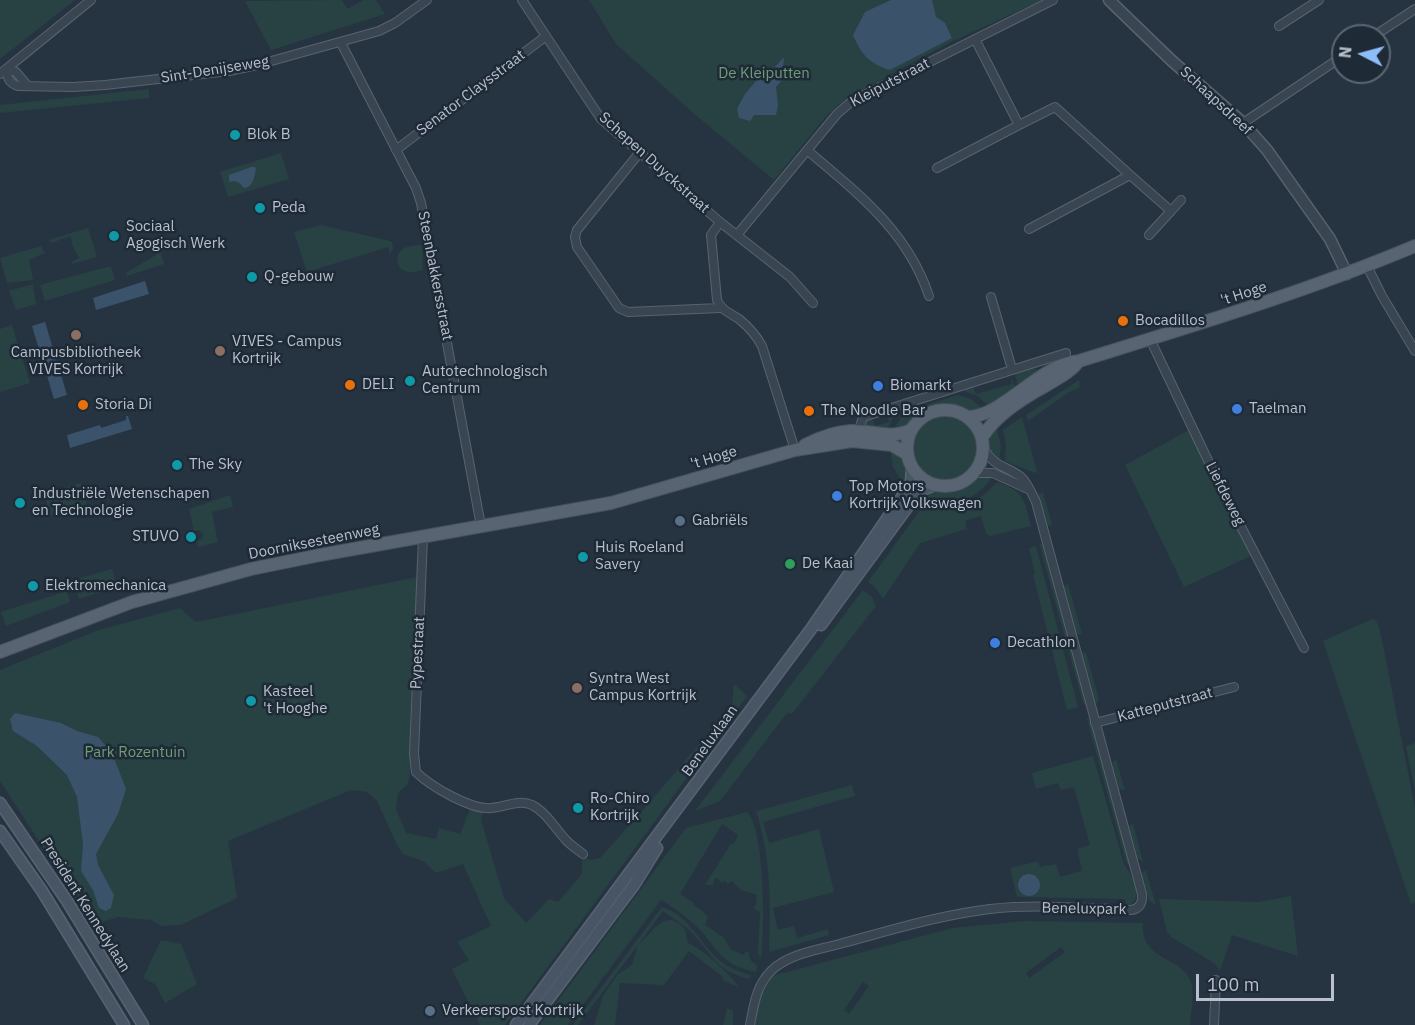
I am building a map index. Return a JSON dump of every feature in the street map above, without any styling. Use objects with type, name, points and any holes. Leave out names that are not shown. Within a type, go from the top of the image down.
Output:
[{"type":"main road","name":"'t Hoge","points":[[968,417],[986,413],[1067,362],[1079,361],[1258,305],[1347,274],[1415,246]]},
{"type":"main road","name":"'t Hoge","points":[[982,436],[996,420],[1041,388],[1071,372],[1079,361]]},
{"type":"main road","points":[[952,410],[968,417],[982,436],[984,449],[974,474],[957,484],[935,485],[918,475],[907,454],[907,445],[911,430],[922,417],[933,411],[952,410]]},
{"type":"main road","name":"'t Hoge","points":[[643,495],[795,450],[857,436],[894,435],[911,430]]},
{"type":"main road","name":"'t Hoge","points":[[857,436],[892,445],[907,454]]},
{"type":"main road","name":"Beneluxlaan","points":[[516,1025],[819,618],[906,491],[911,482],[912,467]]},
{"type":"main road","name":"Beneluxlaan","points":[[529,1025],[628,894],[665,836],[915,497],[922,490],[935,485]]},
{"type":"main road","name":"Doorniksesteenweg","points":[[0,652],[132,602],[229,575],[296,559],[611,503],[643,495]]},
{"type":"main road","name":"President Kennedylaan","points":[[0,803],[67,901],[142,1025]]},
{"type":"main road","name":"President Kennedylaan","points":[[0,831],[42,891],[124,1025]]},
{"type":"street","points":[[3,72],[91,0]]},
{"type":"street","name":"Sint-Denijseweg","points":[[3,72],[16,72],[27,85],[73,87],[229,71],[341,43],[395,23],[427,0]]},
{"type":"street","name":"Schepen Duyckstraat","points":[[522,0],[601,118],[720,222],[790,277],[813,303]]},
{"type":"street","name":"Kleiputstraat","points":[[737,235],[837,114],[852,101],[1053,0]]},
{"type":"street","name":"Schaapsdreef","points":[[1109,0],[1172,61],[1243,123],[1266,150],[1330,239],[1347,274]]},
{"type":"street","points":[[1279,26],[1319,0]]},
{"type":"street","points":[[1391,25],[1415,9]]},
{"type":"street","name":"Senator Claysstraat","points":[[396,150],[546,36]]},
{"type":"street","points":[[975,39],[1019,125]]},
{"type":"street","name":"Steenbakkersstraat","points":[[341,43],[419,194],[481,526]]},
{"type":"street","points":[[1243,123],[1331,64]]},
{"type":"street","points":[[937,168],[1055,107],[1171,211]]},
{"type":"street","points":[[807,150],[877,211],[899,237],[928,296]]},
{"type":"street","points":[[640,152],[577,230],[575,237],[577,247],[619,308],[628,312],[720,308],[741,321],[758,337],[762,346],[795,450]]},
{"type":"street","points":[[1029,229],[1130,175]]},
{"type":"street","points":[[1149,235],[1181,200]]},
{"type":"street","points":[[720,222],[711,235],[717,300],[720,308]]},
{"type":"street","points":[[1367,266],[1415,351]]},
{"type":"street","points":[[992,297],[1012,369]]},
{"type":"street","name":"Liefdeweg","points":[[1150,339],[1224,494],[1304,648]]},
{"type":"street","points":[[857,436],[863,417],[1066,353]]},
{"type":"street","name":"Beneluxpark","points":[[750,1025],[762,983],[772,970],[793,957],[932,919],[971,912],[1009,908],[1131,910],[1138,908],[1142,901],[1036,502],[1020,476],[995,463],[984,449]]},
{"type":"street","points":[[974,474],[993,473],[1030,490]]},
{"type":"street","name":"Pypestraat","points":[[423,537],[415,770],[432,784],[479,806],[492,808],[522,803],[532,805],[540,810],[566,840],[583,854]]},
{"type":"street","name":"Katteputstraat","points":[[1095,723],[1234,687]]},
{"type":"street","points":[[1214,1025],[1216,980]]},
{"type":"green space","points":[[0,0],[75,0],[0,59]]},
{"type":"green space","points":[[342,0],[347,9],[364,0],[376,0],[385,14],[271,50],[245,1]]},
{"type":"green space","name":"De Kleiputten","points":[[589,0],[1042,0],[949,43],[847,98],[827,115],[774,180],[692,112],[616,44]]},
{"type":"green space","points":[[149,89],[149,98],[0,113],[0,105]]},
{"type":"green space","points":[[281,153],[289,179],[228,197],[220,172]],"holes":[[[256,170],[248,188],[235,181]]]},
{"type":"green space","points":[[321,225],[392,242],[393,249],[390,254],[388,247],[307,272],[294,232]]},
{"type":"green space","points":[[88,228],[97,257],[72,264],[71,262],[79,258],[71,236],[51,243],[49,240]]},
{"type":"green space","points":[[157,239],[164,264],[127,276],[126,273],[156,255],[152,240]]},
{"type":"green space","points":[[41,246],[45,253],[29,260],[33,280],[7,283],[0,258]]},
{"type":"green space","points":[[422,246],[423,270],[411,272],[400,268],[397,260],[399,253],[405,248]]},
{"type":"green space","points":[[111,266],[115,280],[45,301],[40,285]]},
{"type":"green space","points":[[33,284],[36,304],[16,310],[9,291]]},
{"type":"green space","points":[[12,325],[30,383],[0,392],[0,329]]},
{"type":"green space","points":[[1033,368],[1042,372],[1018,387],[1015,374]]},
{"type":"green space","points":[[1010,375],[1016,389],[990,407],[977,396],[962,390],[973,387],[976,394],[1012,384]]},
{"type":"green space","points":[[1079,380],[1079,388],[1071,391],[1028,421],[1026,415]]},
{"type":"green space","points":[[958,395],[971,399],[985,410],[972,412],[951,405],[936,406],[918,414],[908,426],[892,432],[904,412]]},
{"type":"green space","points":[[896,411],[886,431],[866,428],[864,425],[866,420],[872,418],[875,426],[889,422],[887,414]]},
{"type":"green space","points":[[945,416],[963,422],[971,430],[977,448],[971,466],[963,474],[945,480],[927,474],[919,466],[913,448],[919,430],[927,422]]},
{"type":"green space","points":[[1022,417],[1037,472],[1035,473],[1005,461],[1006,445],[1003,430]]},
{"type":"green space","points":[[996,425],[1001,446],[999,461],[989,449],[991,435]]},
{"type":"green space","points":[[1189,430],[1253,555],[1184,587],[1125,465]]},
{"type":"green space","points":[[890,449],[900,456],[905,464],[907,473],[905,486],[893,467]]},
{"type":"green space","points":[[981,477],[992,477],[978,492],[960,501],[940,503],[920,497],[933,490],[948,491],[960,488]]},
{"type":"green space","points":[[997,482],[1013,489],[1022,498],[1031,526],[990,536],[986,533],[981,516],[965,521],[967,529],[920,543],[883,599],[875,587],[868,582],[923,506],[944,509],[964,506],[981,497]]},
{"type":"green space","points":[[81,483],[87,505],[50,515],[44,493]]},
{"type":"green space","points":[[1043,492],[1052,525],[1049,526],[1038,494]]},
{"type":"green space","points":[[230,495],[233,507],[212,512],[218,542],[198,547],[197,541],[202,539],[203,534],[199,530],[194,531],[189,509]]},
{"type":"green space","points":[[1039,543],[1043,545],[1087,706],[1083,703]]},
{"type":"green space","points":[[1036,546],[1078,707],[1067,710],[1033,574],[1035,573],[1029,548]]},
{"type":"green space","points":[[112,569],[117,587],[79,599],[73,580]]},
{"type":"green space","name":"Park Rozentuin","points":[[417,577],[410,774],[408,784],[398,793],[396,809],[406,833],[436,839],[439,828],[460,834],[471,807],[483,811],[481,820],[504,898],[526,923],[549,899],[558,902],[582,874],[582,856],[590,860],[600,858],[643,810],[732,706],[734,684],[747,696],[505,1025],[480,1025],[452,969],[469,960],[457,942],[491,926],[463,864],[436,873],[423,861],[403,854],[377,801],[367,792],[351,790],[228,841],[237,898],[181,925],[161,926],[151,920],[118,917],[93,925],[0,781],[0,670],[99,630],[180,608],[196,622]]},
{"type":"green space","points":[[1068,584],[1082,634],[1079,635],[1076,633],[1064,586]]},
{"type":"green space","points":[[863,590],[872,597],[876,606],[792,714],[787,713],[720,801],[695,811]]},
{"type":"green space","points":[[67,591],[70,602],[6,626],[1,612]]},
{"type":"green space","points":[[1372,619],[1376,620],[1380,630],[1415,808],[1415,903],[1411,904],[1323,641]]},
{"type":"green space","points":[[1086,652],[1099,700],[1096,704],[1082,653]]},
{"type":"green space","points":[[1090,718],[1131,868],[1126,862],[1087,719]]},
{"type":"green space","points":[[1415,743],[1415,791],[1406,746]]},
{"type":"green space","points":[[1093,756],[1124,864],[1136,887],[1136,898],[1133,903],[1126,906],[1125,899],[1017,897],[1010,868],[1038,861],[1040,867],[1056,864],[1060,877],[1082,871],[1077,849],[1090,845],[1074,787],[1061,790],[1058,783],[1036,789],[1032,773]]},
{"type":"green space","points":[[1116,759],[1125,790],[1119,789],[1112,763]]},
{"type":"green space","points":[[852,785],[855,796],[763,822],[769,843],[819,829],[834,892],[773,908],[778,930],[794,926],[797,938],[828,929],[829,935],[769,952],[769,881],[765,846],[756,811]]},
{"type":"green space","points":[[747,812],[753,822],[760,858],[763,905],[761,958],[758,953],[760,912],[753,908],[756,905],[757,895],[741,890],[732,881],[728,884],[724,881],[722,883],[717,878],[713,885],[705,885],[738,835],[722,824],[680,894],[694,903],[694,906],[708,917],[705,925],[724,938],[730,949],[743,955],[746,951],[748,952],[751,961],[757,965],[756,972],[734,965],[727,960],[691,921],[661,900],[568,1025],[540,1025],[686,828]]},
{"type":"green space","points":[[1133,823],[1143,862],[1138,859],[1129,827]]},
{"type":"green space","points":[[1146,871],[1156,906],[1149,900],[1142,874]]},
{"type":"green space","points":[[1291,896],[1298,956],[1232,935],[1220,971],[1214,963],[1171,937],[1167,932],[1159,899],[1258,902]]},
{"type":"green space","points":[[662,907],[684,920],[719,960],[751,975],[750,979],[723,967],[690,931],[663,911],[639,944],[659,924],[671,920],[678,923],[685,929],[688,943],[716,962],[739,987],[722,980],[723,977],[689,951],[664,985],[620,983],[615,1025],[594,1025],[603,996],[618,974],[632,965],[638,945],[578,1025],[573,1025]]},
{"type":"green space","points":[[1024,921],[1143,923],[1144,936],[1148,945],[1186,973],[1191,982],[1193,998],[1190,1025],[754,1025],[760,997],[772,976],[953,928]],"holes":[[[1061,947],[1065,952],[1029,978],[1026,973]],[[863,982],[869,986],[849,1014],[844,1010]]]},
{"type":"green space","points":[[161,940],[181,944],[197,984],[165,1003],[155,984],[143,978]]},
{"type":"green space","points":[[727,1008],[733,1011],[733,1025],[723,1025]]},
{"type":"water","points":[[891,0],[932,0],[936,17],[945,23],[952,38],[890,70],[871,61],[859,48],[853,35],[865,12]]},
{"type":"water","points":[[784,57],[783,69],[787,74],[776,87],[778,105],[776,115],[754,115],[750,121],[739,118],[737,109],[745,94],[762,74],[773,69]]},
{"type":"water","points":[[255,167],[256,170],[253,182],[247,188],[234,181],[229,182],[229,175]]},
{"type":"water","points":[[145,281],[149,294],[96,310],[93,298]]},
{"type":"water","points":[[45,322],[67,395],[54,399],[32,326]]},
{"type":"water","points":[[128,416],[132,429],[70,448],[67,435],[126,420]]},
{"type":"water","points":[[15,713],[61,723],[77,731],[98,737],[112,753],[126,789],[118,814],[96,854],[98,865],[114,895],[111,908],[106,911],[99,908],[93,890],[81,871],[83,844],[77,797],[67,775],[37,746],[13,731],[10,719]]},
{"type":"water","points":[[1029,874],[1037,877],[1040,885],[1037,893],[1029,896],[1021,893],[1018,885],[1021,877]]},
{"type":"place","name":"Blok B","points":[[235,135]]},
{"type":"place","name":"Peda","points":[[260,208]]},
{"type":"place","name":"Sociaal Agogisch Werk","points":[[114,236]]},
{"type":"place","name":"Q-gebouw","points":[[252,277]]},
{"type":"place","name":"Bocadillos","points":[[1123,321]]},
{"type":"place","name":"Campusbibliotheek VIVES Kortrijk","points":[[76,335]]},
{"type":"place","name":"VIVES - Campus Kortrijk","points":[[220,351]]},
{"type":"place","name":"Autotechnologisch Centrum","points":[[410,381]]},
{"type":"place","name":"DELI","points":[[350,385]]},
{"type":"place","name":"Biomarkt","points":[[878,386]]},
{"type":"place","name":"Storia Di","points":[[83,405]]},
{"type":"place","name":"Taelman","points":[[1237,409]]},
{"type":"place","name":"The Noodle Bar","points":[[809,411]]},
{"type":"place","name":"The Sky","points":[[177,465]]},
{"type":"place","name":"Top Motors Kortrijk Volkswagen","points":[[837,496]]},
{"type":"place","name":"Industriële Wetenschapen en Technologie","points":[[20,503]]},
{"type":"place","name":"Gabriëls","points":[[680,521]]},
{"type":"place","name":"STUVO","points":[[191,537]]},
{"type":"place","name":"Huis Roeland Savery","points":[[583,557]]},
{"type":"place","name":"De Kaai","points":[[790,564]]},
{"type":"place","name":"Elektromechanica","points":[[33,586]]},
{"type":"place","name":"Decathlon","points":[[995,643]]},
{"type":"place","name":"Syntra West Campus Kortrijk","points":[[577,688]]},
{"type":"place","name":"Kasteel 't Hooghe","points":[[251,701]]},
{"type":"place","name":"Ro-Chiro Kortrijk","points":[[578,808]]},
{"type":"place","name":"Verkeerspost Kortrijk","points":[[430,1011]]}]
